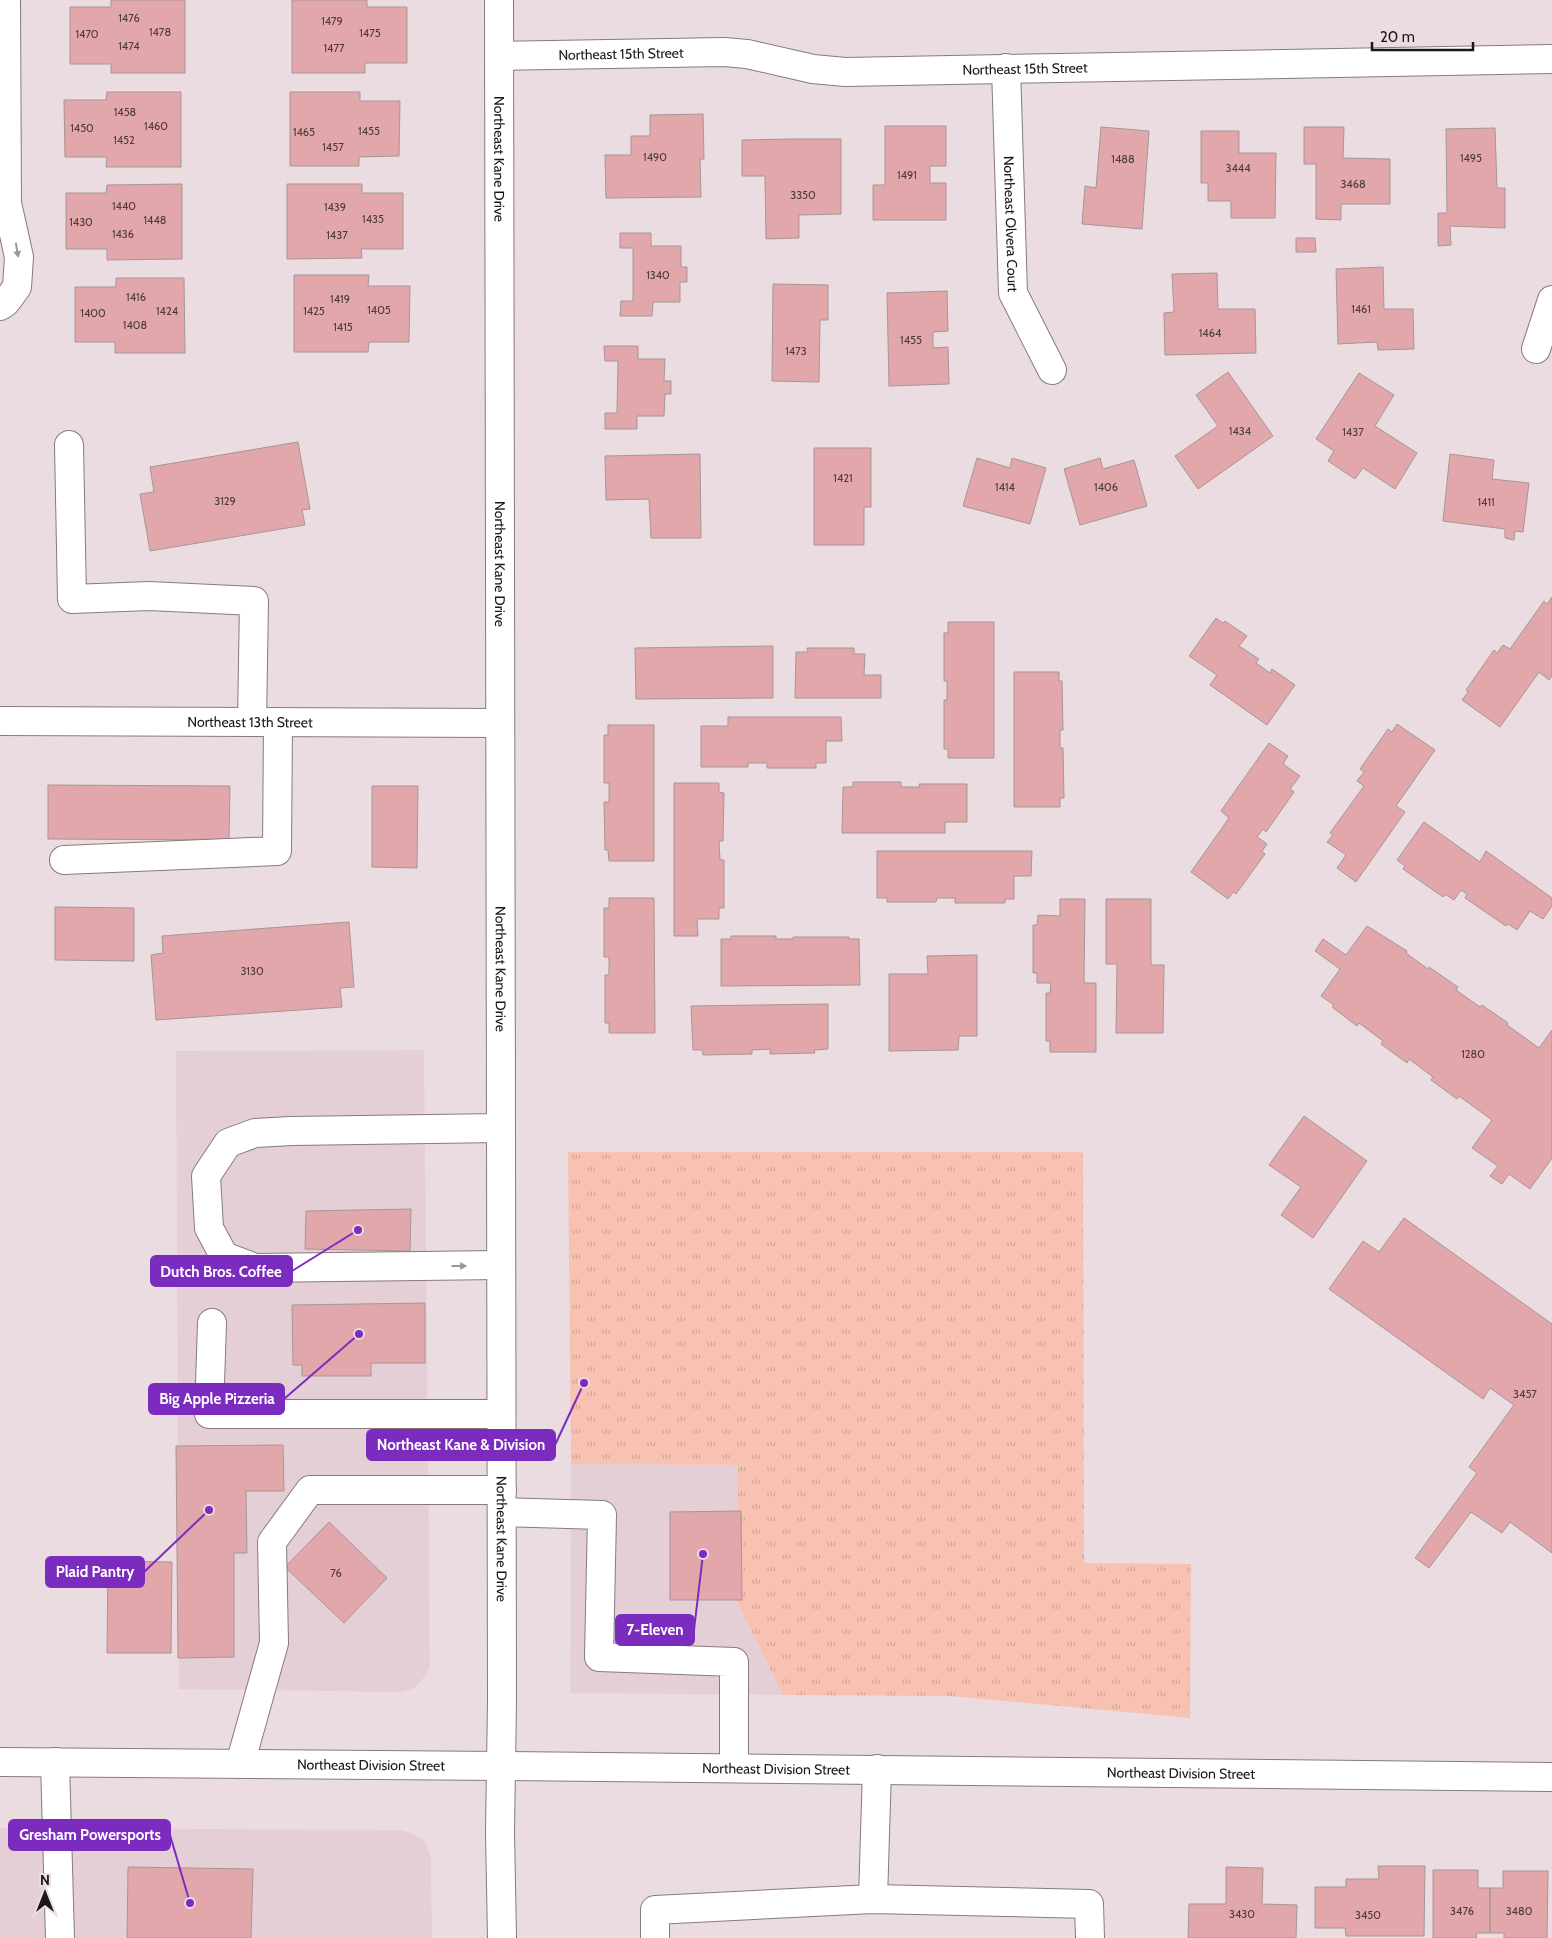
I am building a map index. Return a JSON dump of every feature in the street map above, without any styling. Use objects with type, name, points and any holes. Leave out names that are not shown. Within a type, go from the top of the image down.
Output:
[{"type":"street","points":[[0,306],[6,302],[17,287],[18,264],[17,250],[3,205],[6,0]]},
{"type":"street","name":"Northeast Kane Drive","points":[[499,0],[502,1938]]},
{"type":"street","name":"Northeast 15th Street","points":[[499,56],[724,52],[747,54],[813,69],[845,72],[1552,59]]},
{"type":"street","name":"Northeast Olvera Court","points":[[1006,68],[1013,293],[1052,370]]},
{"type":"street","points":[[1536,349],[1552,300]]},
{"type":"street","points":[[64,860],[277,851],[254,602],[149,596],[72,599],[69,445]]},
{"type":"street","name":"Northeast 13th Street","points":[[0,721],[500,723]]},
{"type":"street","points":[[500,1128],[255,1133],[228,1143],[206,1176],[209,1228],[224,1256],[255,1268],[501,1265]]},
{"type":"street","points":[[212,1323],[209,1414],[501,1414]]},
{"type":"street","points":[[240,1764],[274,1643],[272,1542],[310,1490],[502,1501],[602,1515],[599,1657],[734,1662],[734,1768]]},
{"type":"street","name":"Northeast Division Street","points":[[0,1762],[1552,1777]]},
{"type":"street","points":[[55,1762],[60,1938]]},
{"type":"street","points":[[874,1899],[877,1770]]},
{"type":"street","points":[[655,1938],[655,1910],[874,1899],[1089,1904],[1090,1938]]},
{"type":"shaded area","points":[[424,1050],[430,1664],[426,1675],[415,1688],[400,1692],[179,1689],[176,1051]]},
{"type":"shaded area","points":[[571,1464],[738,1465],[737,1602],[783,1695],[570,1693]]},
{"type":"shaded area","points":[[0,1828],[401,1830],[411,1833],[424,1841],[431,1857],[432,1938],[0,1938]]},
{"type":"green space","points":[[568,1152],[1083,1152],[1084,1563],[1191,1564],[1190,1718],[949,1696],[783,1695],[737,1602],[738,1465],[571,1464]]},
{"type":"building","points":[[111,0],[185,0],[185,73],[111,73],[111,64],[70,64],[70,7],[111,7]]},
{"type":"building","points":[[292,0],[367,0],[367,7],[407,7],[407,63],[365,63],[365,73],[292,73]]},
{"type":"building","points":[[107,92],[181,92],[181,167],[106,167],[107,157],[65,157],[64,100],[106,100]]},
{"type":"building","points":[[290,92],[360,92],[360,101],[400,101],[399,156],[359,157],[359,166],[290,166]]},
{"type":"building","points":[[703,114],[704,159],[700,159],[701,197],[606,198],[605,155],[631,155],[631,136],[650,136],[650,115]]},
{"type":"building","points":[[885,126],[946,126],[946,166],[930,166],[930,183],[946,183],[946,220],[873,220],[873,185],[885,185]]},
{"type":"building","points":[[1101,127],[1149,131],[1142,229],[1082,224],[1085,186],[1096,188]]},
{"type":"building","points":[[1304,127],[1344,127],[1343,158],[1390,159],[1390,204],[1341,204],[1341,220],[1316,219],[1316,164],[1304,164]]},
{"type":"building","points":[[1495,128],[1497,188],[1505,188],[1505,228],[1450,226],[1451,245],[1438,246],[1438,213],[1447,213],[1446,129]]},
{"type":"building","points":[[1201,131],[1239,131],[1239,153],[1276,153],[1275,218],[1231,218],[1231,201],[1208,201],[1208,183],[1201,183]]},
{"type":"building","points":[[841,139],[841,214],[799,215],[799,238],[766,239],[765,176],[742,176],[742,140]]},
{"type":"building","points":[[182,184],[182,259],[107,260],[107,249],[66,249],[66,193],[106,193],[107,185]]},
{"type":"building","points":[[287,184],[362,184],[362,193],[403,193],[403,249],[361,249],[362,258],[287,259]]},
{"type":"building","points":[[620,233],[651,233],[651,246],[681,246],[681,267],[687,267],[687,282],[680,282],[680,302],[653,302],[652,316],[620,316],[621,301],[633,301],[633,248],[620,248]]},
{"type":"building","points":[[1296,238],[1315,238],[1316,252],[1296,252]]},
{"type":"building","points":[[1383,267],[1384,309],[1413,309],[1414,349],[1378,350],[1377,342],[1338,344],[1336,269]]},
{"type":"building","points":[[1217,273],[1218,309],[1255,309],[1256,353],[1165,355],[1164,313],[1174,312],[1172,274]]},
{"type":"building","points":[[294,275],[369,275],[368,286],[410,286],[409,342],[369,342],[368,352],[294,352]]},
{"type":"building","points":[[116,278],[184,278],[185,353],[115,353],[115,342],[75,342],[75,287],[116,287]]},
{"type":"building","points":[[773,284],[828,285],[828,320],[820,320],[819,382],[772,381]]},
{"type":"building","points":[[947,291],[948,331],[933,332],[933,348],[948,347],[949,384],[889,386],[887,293]]},
{"type":"building","points":[[604,346],[638,346],[638,359],[665,359],[664,381],[671,381],[671,394],[665,394],[664,416],[637,416],[637,429],[605,429],[605,413],[617,413],[618,361],[605,361]]},
{"type":"building","points":[[1228,372],[1273,436],[1198,489],[1175,456],[1218,426],[1196,395]]},
{"type":"building","points":[[1359,373],[1394,395],[1375,426],[1417,453],[1395,489],[1363,468],[1355,479],[1328,461],[1334,451],[1316,439]]},
{"type":"building","points":[[298,442],[310,509],[302,510],[305,525],[150,551],[140,494],[154,492],[150,467]]},
{"type":"building","points":[[814,448],[871,448],[871,507],[864,507],[864,545],[814,545]]},
{"type":"building","points":[[700,454],[701,538],[651,538],[649,499],[606,500],[605,456]]},
{"type":"building","points":[[1450,454],[1494,460],[1492,479],[1529,483],[1523,532],[1515,531],[1514,540],[1505,538],[1505,529],[1443,521]]},
{"type":"building","points":[[977,458],[1010,468],[1012,458],[1046,468],[1030,524],[963,506]]},
{"type":"building","points":[[1100,458],[1103,469],[1134,460],[1147,506],[1080,525],[1064,469]]},
{"type":"building","points":[[1552,597],[1552,676],[1549,680],[1539,672],[1500,727],[1462,700],[1468,692],[1466,690],[1494,650],[1497,653],[1503,645],[1510,649],[1544,601],[1547,604]]},
{"type":"building","points":[[1216,618],[1223,623],[1225,621],[1247,636],[1239,646],[1259,659],[1256,663],[1270,673],[1272,669],[1295,685],[1267,725],[1210,685],[1217,675],[1189,656]]},
{"type":"building","points":[[948,622],[994,622],[994,758],[948,758],[948,749],[944,749],[944,700],[947,700],[947,681],[944,681],[944,633],[948,633]]},
{"type":"building","points":[[773,646],[773,698],[636,699],[635,648]]},
{"type":"building","points":[[807,648],[854,648],[854,654],[865,654],[864,675],[881,675],[881,698],[795,698],[796,652],[808,652]]},
{"type":"building","points":[[1014,672],[1059,672],[1059,681],[1062,681],[1063,730],[1060,730],[1060,748],[1063,748],[1064,798],[1060,798],[1060,807],[1014,807]]},
{"type":"building","points":[[728,717],[841,717],[842,741],[826,741],[826,763],[816,763],[816,768],[767,768],[767,763],[748,763],[748,767],[701,767],[701,726],[728,726]]},
{"type":"building","points":[[1397,724],[1435,750],[1396,806],[1405,812],[1356,882],[1337,868],[1346,855],[1327,842],[1333,835],[1330,833],[1364,786],[1357,781],[1364,772],[1360,769],[1388,729],[1392,732]]},
{"type":"building","points":[[608,725],[654,725],[654,861],[609,861],[608,850],[605,850],[604,802],[609,802],[609,783],[604,783],[604,735],[608,735]]},
{"type":"building","points":[[1269,743],[1288,756],[1283,764],[1300,776],[1290,789],[1294,792],[1266,832],[1263,829],[1257,837],[1267,844],[1262,851],[1265,854],[1236,894],[1233,892],[1228,899],[1191,872],[1229,818],[1221,811]]},
{"type":"building","points":[[853,782],[901,782],[901,787],[920,787],[919,784],[967,784],[967,822],[945,822],[945,833],[842,833],[843,787],[853,787]]},
{"type":"building","points":[[674,783],[719,783],[719,792],[724,793],[723,841],[719,841],[720,860],[724,860],[724,908],[719,908],[719,919],[697,919],[698,936],[674,936]]},
{"type":"building","points":[[48,785],[230,786],[229,840],[48,839]]},
{"type":"building","points":[[372,786],[418,786],[417,868],[372,867]]},
{"type":"building","points":[[1424,822],[1480,862],[1486,851],[1552,898],[1552,906],[1543,919],[1530,911],[1517,930],[1508,924],[1506,926],[1465,898],[1467,894],[1461,890],[1454,900],[1445,894],[1443,897],[1403,869],[1405,866],[1397,860]]},
{"type":"building","points":[[877,851],[1032,851],[1031,876],[1014,876],[1014,899],[1005,899],[1005,903],[955,903],[955,898],[937,898],[936,902],[887,902],[887,898],[877,898]]},
{"type":"building","points":[[609,898],[654,898],[655,1033],[609,1033],[609,1023],[605,1023],[605,975],[609,975],[609,957],[604,957],[604,908],[609,908]]},
{"type":"building","points":[[1060,899],[1085,899],[1084,983],[1096,983],[1096,1052],[1050,1052],[1050,1041],[1046,1041],[1046,993],[1050,993],[1051,983],[1037,983],[1037,973],[1033,973],[1033,925],[1037,925],[1038,915],[1060,916]]},
{"type":"building","points":[[1106,899],[1151,899],[1151,965],[1164,965],[1163,1033],[1116,1033],[1117,964],[1106,964]]},
{"type":"building","points":[[55,907],[134,908],[134,961],[55,960]]},
{"type":"building","points":[[349,922],[354,987],[340,988],[342,1007],[156,1020],[151,955],[163,953],[162,936]]},
{"type":"building","points":[[1367,926],[1407,951],[1406,953],[1428,969],[1429,967],[1458,987],[1456,990],[1508,1023],[1507,1025],[1539,1048],[1552,1030],[1552,1158],[1530,1189],[1509,1174],[1502,1184],[1490,1176],[1498,1166],[1472,1148],[1492,1120],[1459,1096],[1457,1099],[1431,1080],[1433,1077],[1409,1059],[1407,1063],[1381,1044],[1383,1041],[1359,1023],[1357,1026],[1321,996],[1340,969],[1315,951],[1323,939],[1346,955]]},
{"type":"building","points":[[731,936],[776,936],[776,939],[793,939],[793,937],[849,937],[849,939],[859,939],[860,985],[721,986],[721,939],[731,939]]},
{"type":"building","points":[[977,955],[977,1036],[959,1036],[958,1050],[889,1051],[889,974],[928,974],[927,956]]},
{"type":"building","points":[[828,1004],[828,1049],[814,1050],[815,1053],[770,1054],[770,1049],[752,1050],[752,1054],[703,1055],[702,1050],[693,1050],[691,1006]]},
{"type":"building","points":[[1304,1116],[1367,1161],[1313,1238],[1281,1215],[1301,1187],[1269,1165]]},
{"type":"building","points":[[411,1209],[410,1251],[305,1249],[306,1211]]},
{"type":"building","points":[[1404,1218],[1552,1324],[1552,1553],[1510,1522],[1502,1533],[1471,1512],[1429,1568],[1415,1558],[1477,1473],[1469,1467],[1514,1405],[1490,1388],[1483,1399],[1329,1289],[1363,1241],[1379,1252]]},
{"type":"building","points":[[425,1303],[425,1363],[371,1363],[371,1376],[302,1376],[302,1365],[293,1365],[292,1305]]},
{"type":"building","points":[[283,1445],[284,1491],[246,1491],[247,1553],[234,1553],[234,1657],[178,1658],[176,1446]]},
{"type":"building","points":[[741,1511],[742,1600],[670,1600],[670,1512]]},
{"type":"building","points":[[329,1522],[387,1578],[344,1623],[285,1567]]},
{"type":"building","points":[[108,1561],[172,1562],[171,1653],[107,1653]]},
{"type":"building","points":[[1378,1866],[1425,1866],[1424,1936],[1346,1936],[1345,1928],[1315,1928],[1315,1887],[1346,1887],[1346,1879],[1379,1879]]},
{"type":"building","points":[[128,1867],[253,1869],[251,1938],[127,1938]]},
{"type":"building","points":[[1226,1867],[1263,1868],[1262,1904],[1297,1905],[1296,1938],[1188,1938],[1189,1904],[1226,1904]]},
{"type":"building","points":[[1433,1870],[1478,1870],[1478,1888],[1490,1888],[1490,1933],[1477,1933],[1476,1938],[1433,1938]]},
{"type":"building","points":[[1503,1871],[1548,1871],[1547,1938],[1504,1938],[1504,1933],[1490,1933],[1490,1888],[1503,1888]]},
{"type":"place","name":"Dutch Bros. Coffee","points":[[358,1230]]},
{"type":"place","name":"Big Apple Pizzeria","points":[[359,1334]]},
{"type":"place","name":"Northeast Kane & Division","points":[[584,1383]]},
{"type":"place","name":"Plaid Pantry","points":[[209,1510]]},
{"type":"place","name":"7-Eleven","points":[[703,1554]]},
{"type":"place","name":"Gresham Powersports","points":[[190,1903]]}]
